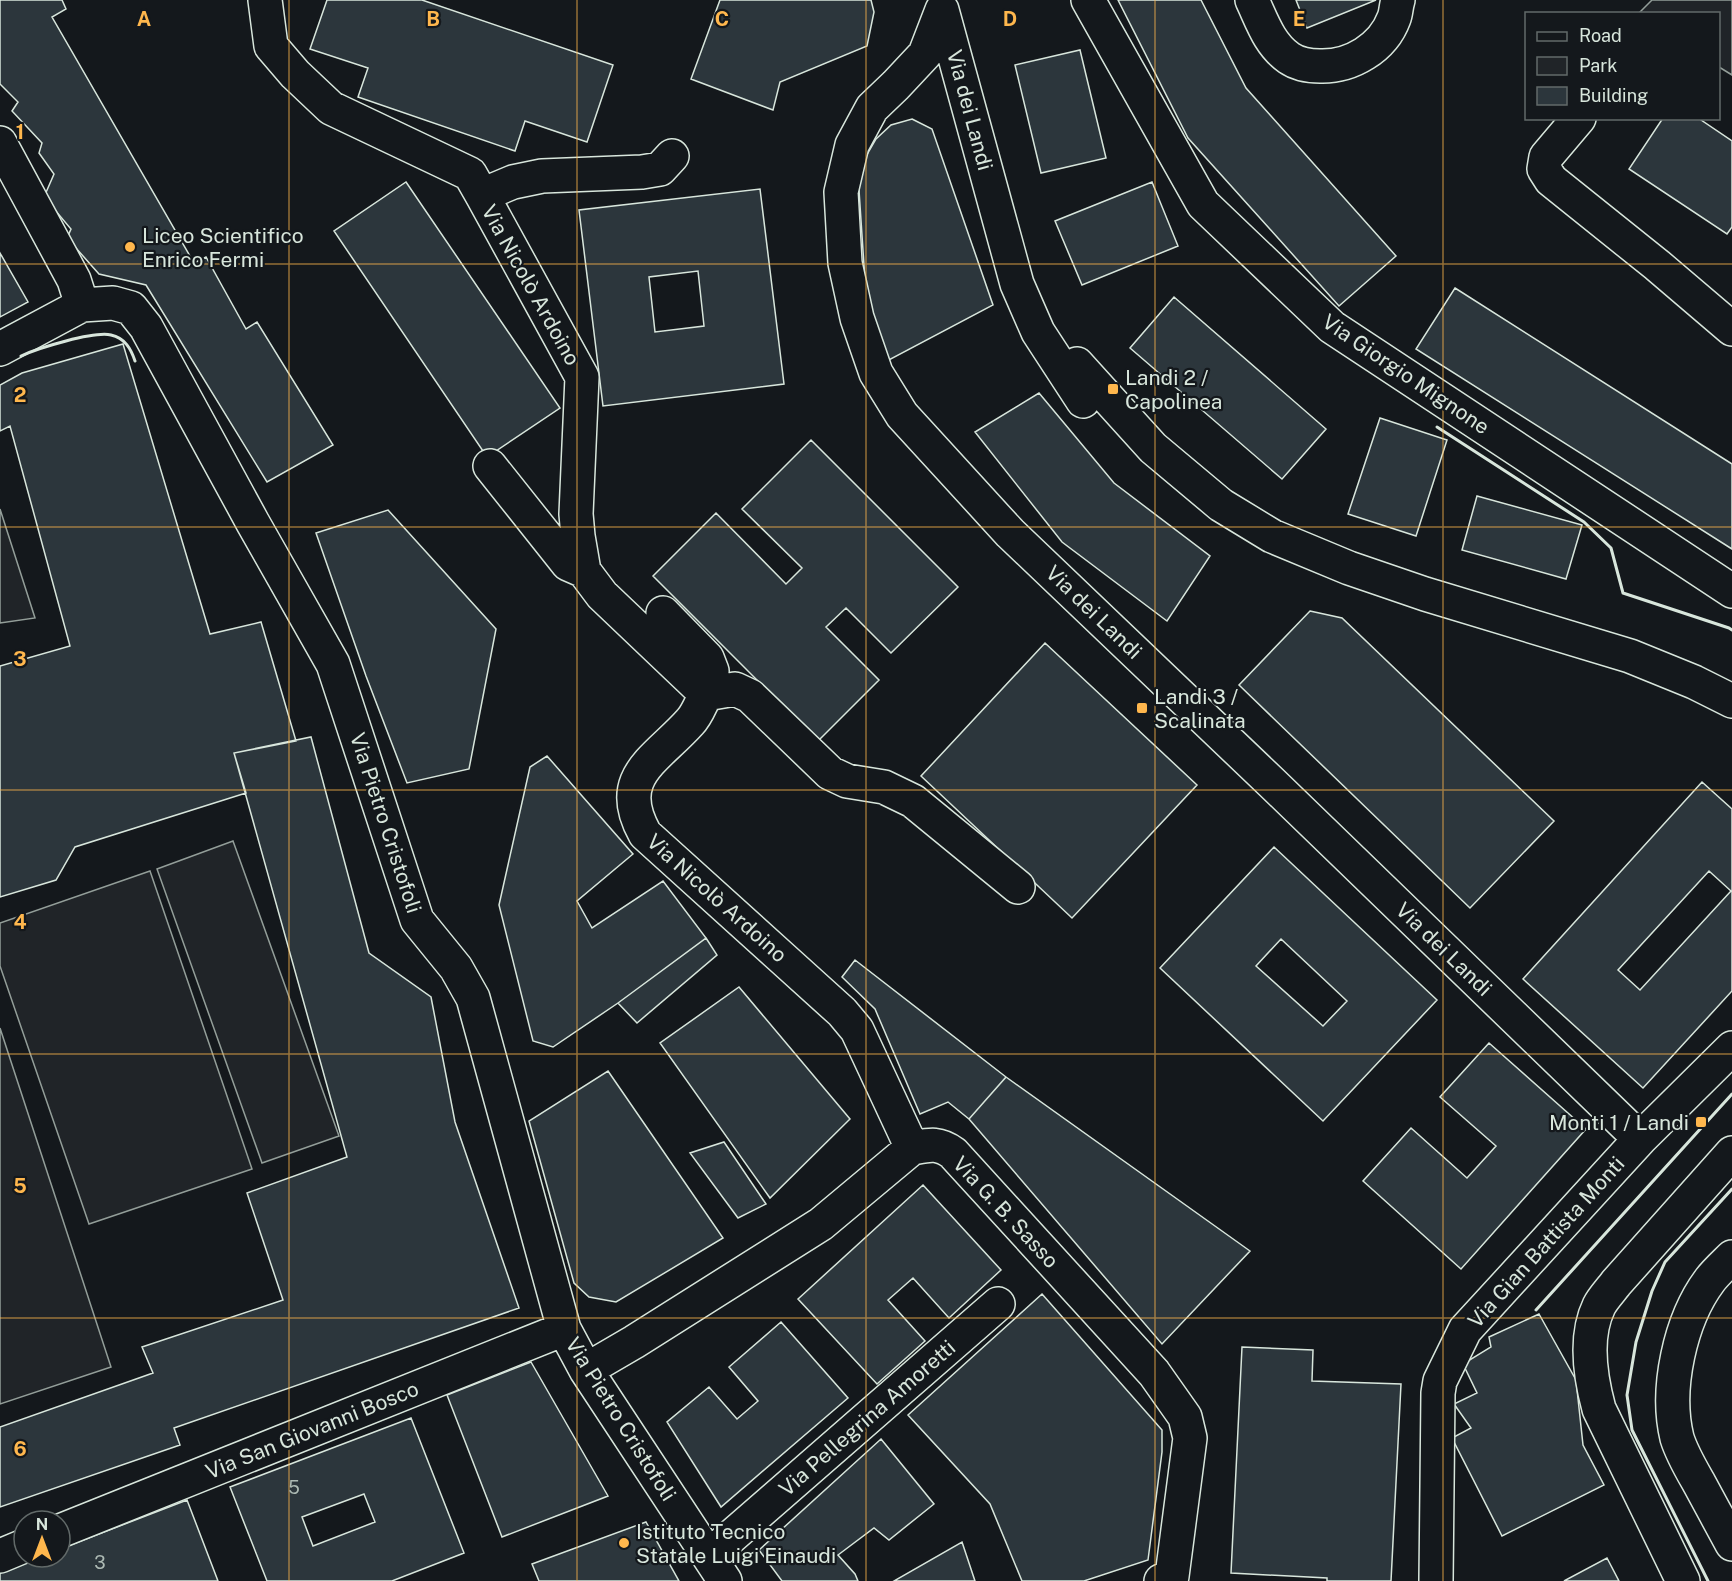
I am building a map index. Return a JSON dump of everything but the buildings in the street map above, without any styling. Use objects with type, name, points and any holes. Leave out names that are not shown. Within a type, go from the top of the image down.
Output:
[{"type":"street","name":"Via Nicolò Ardoino","points":[[265,0],[271,46],[295,74],[331,108],[470,174],[482,195],[582,377],[576,514],[584,571],[699,707],[645,767],[638,778],[633,789],[633,805],[637,820],[645,834],[842,1012],[857,1030],[912,1148]]},
{"type":"street","name":"Via Giorgio Mignone","points":[[1088,0],[1203,204],[1332,327],[1732,591]]},
{"type":"street","points":[[1252,0],[1271,41],[1290,59],[1306,66],[1351,62],[1367,53],[1384,37],[1394,18],[1398,0]]},
{"type":"street","name":"Via dei Landi","points":[[943,3],[1017,284],[1038,332],[1083,400]]},
{"type":"street","name":"Via dei Landi","points":[[943,3],[925,54],[872,108],[867,117],[852,145],[841,192],[845,262],[857,318],[876,373],[902,415],[1011,533],[1640,1139]]},
{"type":"street","points":[[1578,120],[1546,157],[1544,169],[1551,180],[1658,265],[1728,316]]},
{"type":"street","points":[[0,143],[74,280],[82,305],[0,349]]},
{"type":"street","points":[[482,195],[513,182],[542,176],[642,172],[660,169],[672,156]]},
{"type":"street","name":"Via dei Landi","points":[[997,210],[1041,314],[1078,367],[1153,448],[1221,505],[1272,536],[1348,568],[1425,594],[1630,656],[1695,682],[1732,701]]},
{"type":"street","name":"Via Pietro Cristofoli","points":[[82,305],[113,303],[131,308],[146,327],[333,664],[417,920],[456,968],[473,998],[564,1329],[586,1370],[717,1568]]},
{"type":"street","points":[[490,465],[568,564],[584,571]]},
{"type":"street","points":[[663,613],[707,658],[712,671],[699,707]]},
{"type":"street","points":[[699,707],[735,689],[750,696],[830,773],[847,781],[884,787],[913,801],[1018,887]]},
{"type":"street","name":"Via Gian Battista Monti","points":[[1436,1581],[1438,1392],[1445,1369],[1466,1330],[1640,1139],[1732,1048]]},
{"type":"street","name":"Via G. B. Sasso","points":[[912,1148],[928,1145],[943,1146],[953,1153],[1154,1373],[1185,1417],[1190,1438],[1172,1576],[1161,1581]]},
{"type":"street","points":[[586,1370],[821,1224],[912,1148]]},
{"type":"street","points":[[1683,1581],[1599,1409],[1591,1367],[1592,1325],[1600,1305],[1616,1282],[1732,1153]]},
{"type":"street","points":[[1732,1257],[1710,1280],[1693,1308],[1684,1330],[1673,1402],[1683,1455],[1732,1544]]},
{"type":"street","name":"Via Pellegrina Amoretti","points":[[717,1568],[998,1304]]},
{"type":"street","name":"Via San Giovanni Bosco","points":[[72,1527],[564,1329]]},
{"type":"green space","points":[[1652,0],[1732,0],[1732,75],[1720,68],[1720,12],[1640,12]]},
{"type":"green space","points":[[0,509],[35,618],[0,623]]},
{"type":"green space","points":[[233,841],[339,1136],[262,1163],[157,869]]},
{"type":"green space","points":[[150,871],[252,1169],[89,1224],[0,966],[0,923]]},
{"type":"green space","points":[[0,1028],[111,1367],[0,1404]]},
{"type":"wall","points":[[21,356],[66,341],[103,334],[116,336],[124,341],[135,361]]},
{"type":"wall","points":[[1437,427],[1584,522],[1611,548],[1623,593],[1732,630]]},
{"type":"wall","points":[[1536,1310],[1732,1094]]},
{"type":"wall","points":[[1708,1581],[1632,1430],[1627,1395],[1636,1342],[1652,1291],[1665,1262],[1732,1189]]},
{"type":"place","name":"Liceo Scientifico Enrico Fermi","points":[[130,247]]},
{"type":"place","name":"Landi 2 / Capolinea","points":[[1113,389]]},
{"type":"place","name":"Landi 3 / Scalinata","points":[[1142,708]]},
{"type":"place","name":"Monti 1 / Landi","points":[[1701,1122]]},
{"type":"place","name":"Istituto Tecnico Statale Luigi Einaudi","points":[[624,1543]]}]
